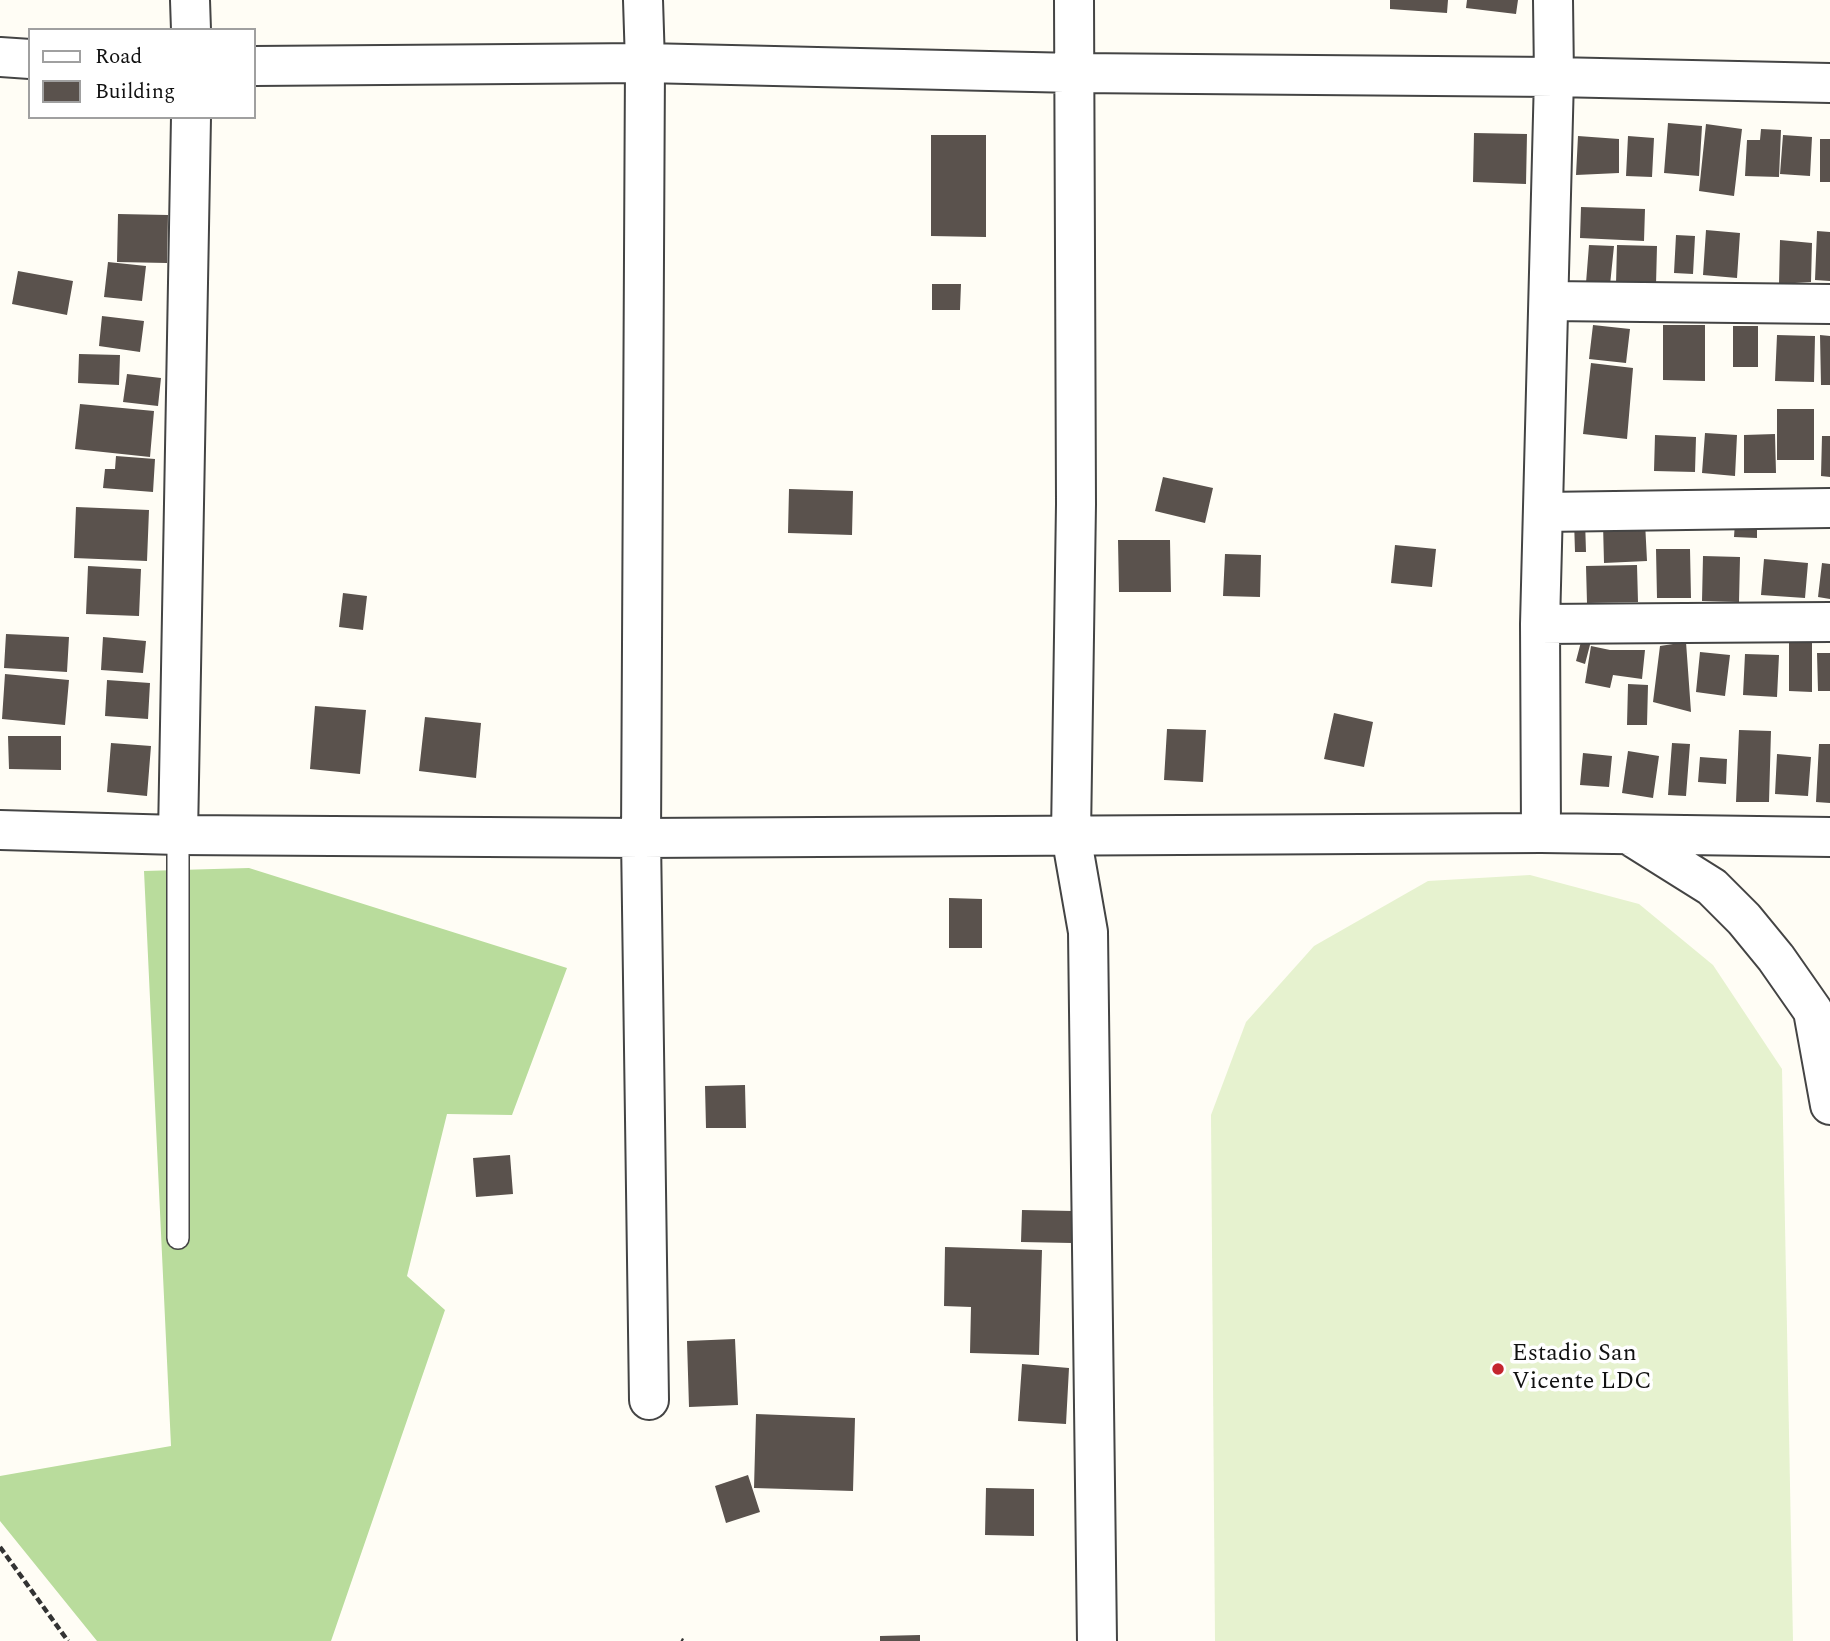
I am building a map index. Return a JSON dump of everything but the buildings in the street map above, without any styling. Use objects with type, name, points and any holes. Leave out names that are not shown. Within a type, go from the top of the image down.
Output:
[{"type":"street","points":[[190,0],[191,28]]},
{"type":"street","points":[[643,0],[642,838],[649,1400]]},
{"type":"street","points":[[1074,0],[1076,504],[1071,835],[1088,932],[1097,1641]]},
{"type":"street","points":[[1541,833],[1540,624],[1554,77],[1553,0]]},
{"type":"street","points":[[0,57],[28,59]]},
{"type":"street","points":[[256,66],[645,63],[1075,73],[1554,77],[1830,83]]},
{"type":"street","points":[[178,835],[191,119]]},
{"type":"street","points":[[1549,301],[1830,304]]},
{"type":"street","points":[[1543,512],[1830,508]]},
{"type":"street","points":[[1540,624],[1830,622]]},
{"type":"street","points":[[0,830],[178,835],[642,838],[1541,833],[1830,837]]},
{"type":"street","points":[[1629,835],[1712,887],[1744,919],[1776,958],[1813,1011],[1830,1105]]},
{"type":"lane","points":[[178,835],[178,1238]]},
{"type":"path","points":[[0,1548],[68,1641]]},
{"type":"green space","points":[[249,868],[567,968],[512,1115],[447,1114],[407,1276],[445,1310],[331,1641],[97,1641],[0,1521],[0,1476],[171,1446],[144,871]]},
{"type":"green space","points":[[1530,875],[1639,904],[1713,965],[1782,1069],[1793,1641],[1215,1641],[1211,1115],[1246,1022],[1314,946],[1428,881]]},
{"type":"place","name":"Estadio San Vicente LDC","points":[[1498,1369]]}]
